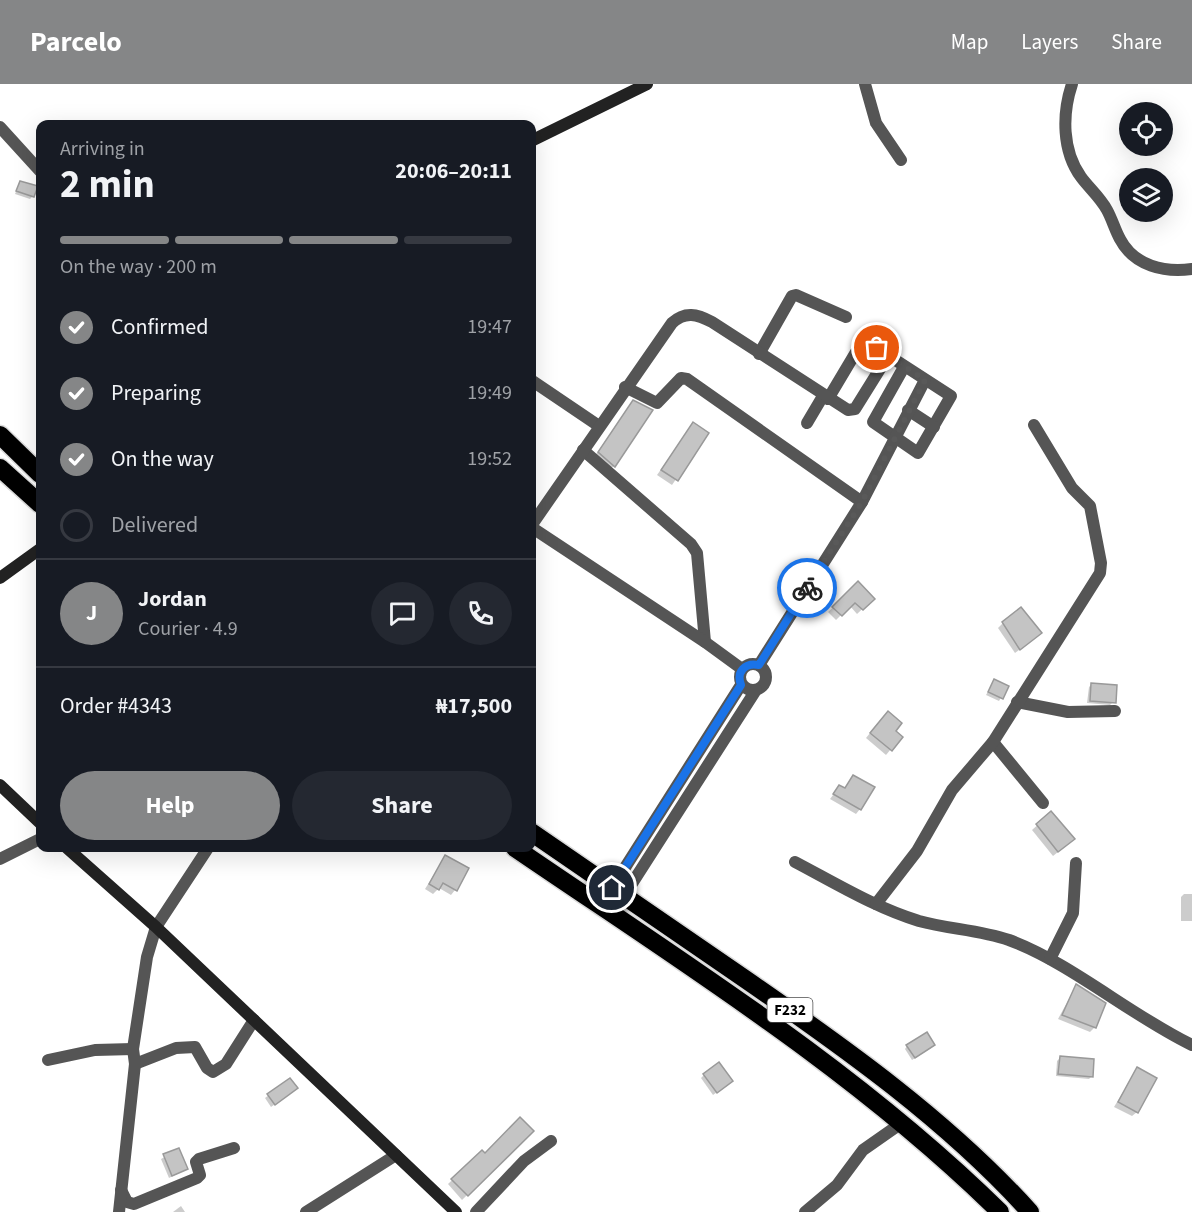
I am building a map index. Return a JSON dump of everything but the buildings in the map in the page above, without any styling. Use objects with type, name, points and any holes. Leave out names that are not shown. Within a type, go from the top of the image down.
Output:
[{"type":"highway","points":[[0,435],[36,470]]},
{"type":"highway","points":[[0,468],[36,500]]},
{"type":"highway","name":"F232","points":[[536,835],[823,1033],[891,1084],[1030,1212]]},
{"type":"highway","name":"F232","points":[[521,852],[819,1056],[903,1122],[1000,1212]]},
{"type":"street","points":[[536,139],[647,84]]},
{"type":"street","points":[[865,84],[876,123],[900,160]]},
{"type":"street","points":[[1072,84],[1066,108],[1069,153],[1080,176],[1107,210],[1124,246],[1139,259],[1158,269],[1192,269]]},
{"type":"street","points":[[0,127],[36,167]]},
{"type":"street","points":[[759,354],[792,296],[796,295],[846,317]]},
{"type":"street","points":[[536,519],[625,387],[680,315],[693,314],[704,318],[825,397],[851,410],[855,409],[888,356]]},
{"type":"street","points":[[807,423],[862,342],[866,341],[951,396],[918,453],[873,423],[904,367]]},
{"type":"street","points":[[625,387],[657,403],[676,380],[687,379],[862,502]]},
{"type":"street","points":[[759,665],[862,502],[925,380]]},
{"type":"street","points":[[536,383],[599,426]]},
{"type":"street","points":[[870,386],[887,396]]},
{"type":"street","points":[[908,410],[934,427]]},
{"type":"street","points":[[876,904],[917,851],[952,789],[993,742],[1100,573],[1101,563],[1090,506],[1072,488],[1034,425]]},
{"type":"street","points":[[583,450],[691,544],[697,553],[705,642]]},
{"type":"street","points":[[536,529],[742,669]]},
{"type":"street","points":[[0,578],[36,552]]},
{"type":"street","points":[[618,892],[756,690],[763,686],[766,678],[765,670],[759,665],[749,664],[742,669],[739,677],[741,685],[748,690],[756,690]]},
{"type":"street","points":[[618,892],[741,685]]},
{"type":"street","points":[[1017,702],[1068,712],[1115,711]]},
{"type":"street","points":[[993,742],[1043,803]]},
{"type":"street","points":[[0,785],[36,819]]},
{"type":"street","points":[[0,859],[36,841]]},
{"type":"street","points":[[72,852],[156,927],[456,1212]]},
{"type":"street","points":[[119,1212],[135,1064],[133,1049],[147,957],[156,927],[205,852]]},
{"type":"street","points":[[795,862],[876,904],[919,921],[1008,940],[1050,959],[1159,1029],[1192,1045]]},
{"type":"street","points":[[1050,959],[1073,913],[1076,863]]},
{"type":"street","points":[[135,1064],[176,1048],[195,1047],[207,1068],[213,1072],[226,1064],[254,1020]]},
{"type":"street","points":[[48,1060],[95,1050],[133,1049]]},
{"type":"street","points":[[805,1212],[837,1185],[863,1150],[903,1122]]},
{"type":"street","points":[[476,1212],[524,1161],[551,1140]]},
{"type":"street","points":[[121,1191],[127,1202],[134,1204],[197,1178],[200,1174],[196,1162],[199,1159],[234,1148]]},
{"type":"street","points":[[306,1212],[396,1155]]},
{"type":"way so far","points":[[807,588],[862,502],[881,461],[925,380],[877,348]]},
{"type":"route","points":[[612,888],[741,685],[739,677],[742,669],[749,664],[759,665],[807,588]]}]
